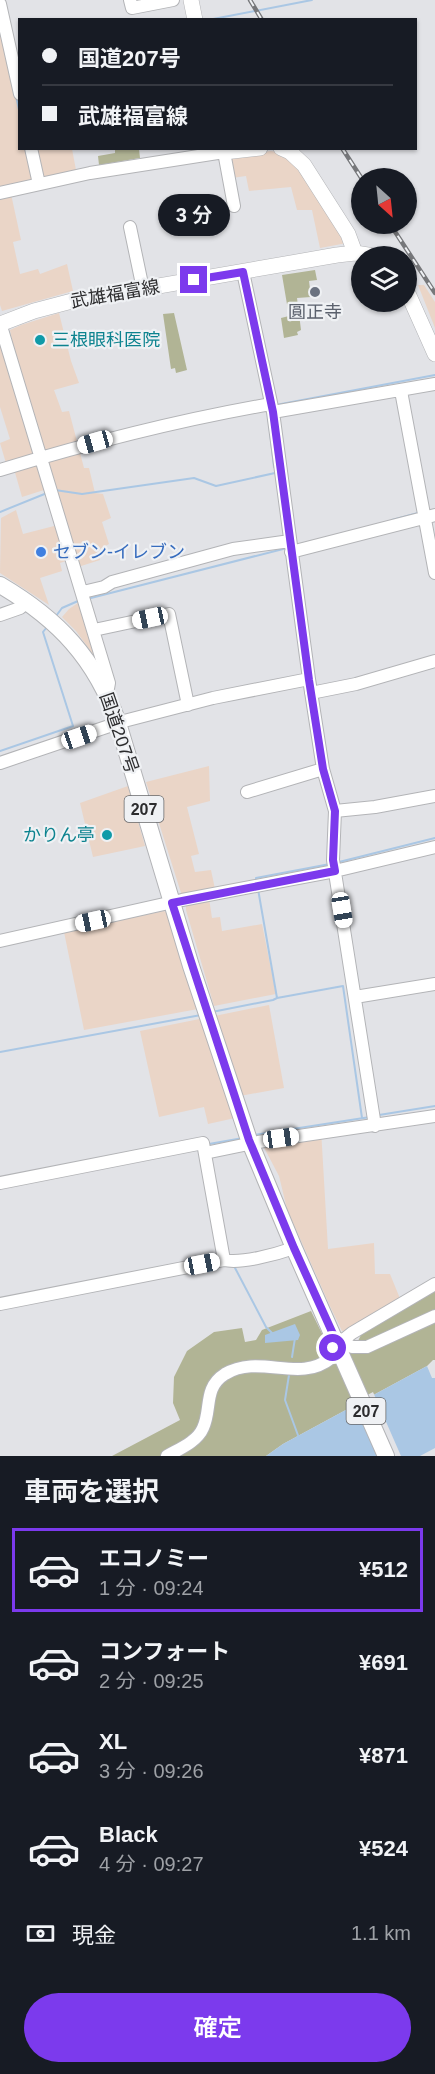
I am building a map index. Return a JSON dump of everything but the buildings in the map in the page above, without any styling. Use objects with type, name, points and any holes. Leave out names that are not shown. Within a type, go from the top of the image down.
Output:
[{"type":"highway","name":"国道207号","points":[[0,585],[28,601],[52,621],[73,643],[95,672],[107,694],[118,723],[206,1012],[249,1139],[294,1248],[386,1456]]},
{"type":"main road","points":[[191,0],[195,18]]},
{"type":"main road","points":[[286,150],[304,165],[348,234],[352,246]]},
{"type":"main road","name":"武雄福富線","points":[[0,324],[34,311],[72,302],[351,253]]},
{"type":"main road","points":[[416,312],[435,354]]},
{"type":"street","points":[[130,0],[132,8],[173,0]]},
{"type":"street","points":[[0,4],[18,85]]},
{"type":"street","points":[[31,150],[39,184]]},
{"type":"street","points":[[0,193],[90,173],[223,150],[234,206]]},
{"type":"street","points":[[130,227],[143,289]]},
{"type":"street","points":[[243,272],[272,408],[311,693],[323,769],[335,811],[334,866],[374,1120]]},
{"type":"street","points":[[0,324],[94,630],[109,683],[107,694]]},
{"type":"street","points":[[0,471],[114,437],[212,415],[401,391],[435,384]]},
{"type":"street","points":[[401,391],[426,515],[435,573]]},
{"type":"street","points":[[84,597],[112,582],[233,549],[290,547],[426,515]]},
{"type":"street","points":[[0,615],[20,608],[28,601]]},
{"type":"street","points":[[94,630],[169,614],[189,705]]},
{"type":"street","points":[[311,693],[356,684],[435,661]]},
{"type":"street","points":[[0,763],[118,723],[189,705],[309,680]]},
{"type":"street","points":[[247,792],[323,769]]},
{"type":"street","points":[[335,811],[375,807],[435,796]]},
{"type":"street","points":[[0,940],[435,846]]},
{"type":"street","points":[[355,994],[435,984]]},
{"type":"street","points":[[208,1151],[249,1139],[374,1120],[435,1116]]},
{"type":"street","points":[[0,1184],[203,1143],[208,1151],[229,1261]]},
{"type":"street","points":[[0,1304],[294,1248]]},
{"type":"street","points":[[167,1456],[191,1442],[203,1429],[207,1402],[214,1384],[224,1375],[251,1365],[309,1370],[324,1364],[331,1358],[333,1348],[352,1333],[435,1284]]},
{"type":"street","points":[[338,1345],[345,1343],[352,1347],[368,1347],[435,1316]]},
{"type":"shaded area","points":[[0,0],[18,67],[18,150],[72,150],[76,170],[0,188]]},
{"type":"shaded area","points":[[271,151],[292,157],[347,243],[320,248],[312,210],[297,210],[291,187],[249,191],[246,176],[232,178],[227,157]]},
{"type":"shaded area","points":[[11,194],[21,240],[13,242],[20,274],[38,269],[40,274],[67,264],[73,291],[2,311],[0,305],[0,197]]},
{"type":"shaded area","points":[[418,285],[424,285],[435,302],[435,328]]},
{"type":"shaded area","points":[[59,313],[79,383],[54,390],[62,412],[69,411],[84,468],[89,468],[95,493],[103,494],[111,518],[102,522],[109,544],[98,550],[100,560],[78,567],[15,357],[10,330]]},
{"type":"shaded area","points":[[0,340],[47,489],[22,497],[14,469],[8,470],[0,443],[10,439],[0,407]]},
{"type":"shaded area","points":[[16,510],[23,534],[58,525],[69,560],[60,563],[62,571],[40,578],[49,605],[0,573],[1,518]]},
{"type":"shaded area","points":[[78,603],[83,603],[100,664],[76,631],[62,617]]},
{"type":"shaded area","points":[[209,766],[210,801],[187,807],[199,854],[191,856],[195,872],[211,870],[215,889],[182,896],[146,782]]},
{"type":"shaded area","points":[[128,786],[145,846],[93,857],[80,803]]},
{"type":"shaded area","points":[[209,898],[212,918],[220,917],[222,931],[262,924],[276,994],[214,1006],[186,910],[186,903]]},
{"type":"shaded area","points":[[164,911],[169,914],[198,1009],[84,1030],[64,932]]},
{"type":"shaded area","points":[[269,1005],[284,1088],[229,1098],[235,1118],[208,1124],[204,1107],[159,1117],[140,1031]]},
{"type":"shaded area","points":[[321,1129],[328,1249],[374,1243],[375,1274],[390,1274],[401,1301],[349,1331],[342,1331],[329,1304],[287,1209],[279,1176],[259,1138]]},
{"type":"green space","points":[[115,150],[139,150],[140,158],[99,165],[98,156],[115,153]]},
{"type":"green space","points":[[315,270],[317,280],[309,281],[311,297],[297,298],[301,330],[297,332],[298,335],[284,338],[281,318],[289,316],[282,275]]},
{"type":"green space","points":[[174,313],[187,370],[176,373],[175,368],[171,369],[163,314]]},
{"type":"green space","points":[[435,1291],[435,1360],[283,1444],[266,1456],[112,1456],[180,1420],[173,1403],[174,1377],[187,1351],[214,1332],[242,1328],[245,1342],[256,1340],[262,1330],[311,1311],[333,1356],[353,1351],[361,1335]]},
{"type":"water","points":[[295,1324],[300,1335],[298,1340],[265,1343],[265,1335]]},
{"type":"water","points":[[427,1366],[432,1378],[435,1378],[435,1448],[420,1456],[266,1456],[283,1444]]},
{"type":"pier","points":[[373,1392],[401,1456],[381,1456],[356,1401]]},
{"type":"waterway","points":[[218,18],[312,0]]},
{"type":"waterway","points":[[16,96],[18,105]]},
{"type":"waterway","points":[[276,405],[435,375]]},
{"type":"waterway","points":[[268,414],[274,467]]},
{"type":"waterway","points":[[55,490],[82,494],[194,478],[216,486],[275,473]]},
{"type":"waterway","points":[[0,512],[47,493]]},
{"type":"waterway","points":[[392,520],[418,513]]},
{"type":"waterway","points":[[87,599],[287,548]]},
{"type":"waterway","points":[[56,616],[62,608],[78,601]]},
{"type":"waterway","points":[[0,751],[73,726],[43,632],[47,627]]},
{"type":"waterway","points":[[339,862],[435,838]]},
{"type":"waterway","points":[[256,881],[256,878],[330,864]]},
{"type":"waterway","points":[[258,889],[277,998]]},
{"type":"waterway","points":[[212,1012],[343,986],[362,1118]]},
{"type":"waterway","points":[[0,1052],[201,1015]]},
{"type":"waterway","points":[[379,1115],[435,1106]]},
{"type":"waterway","points":[[254,1135],[370,1117]]},
{"type":"waterway","points":[[209,1146],[209,1144],[243,1138]]},
{"type":"waterway","points":[[234,1266],[266,1327],[272,1333]]},
{"type":"waterway","points":[[292,1357],[295,1338]]},
{"type":"waterway","points":[[289,1375],[285,1400],[299,1438]]},
{"type":"railway","points":[[250,0],[261,18]]},
{"type":"railway","points":[[343,150],[355,168]]},
{"type":"railway","points":[[397,234],[435,293]]},
{"type":"place","name":"圓正寺","points":[[315,292]]},
{"type":"place","name":"三根眼科医院","points":[[40,340]]},
{"type":"place","name":"セブン-イレブン","points":[[41,552]]},
{"type":"place","name":"かりん亭","points":[[107,835]]},
{"type":"route","points":[[194,280],[243,272],[273,412],[309,680],[323,769],[335,811],[333,860],[335,871],[172,903],[249,1140],[338,1345],[333,1348]]}]
